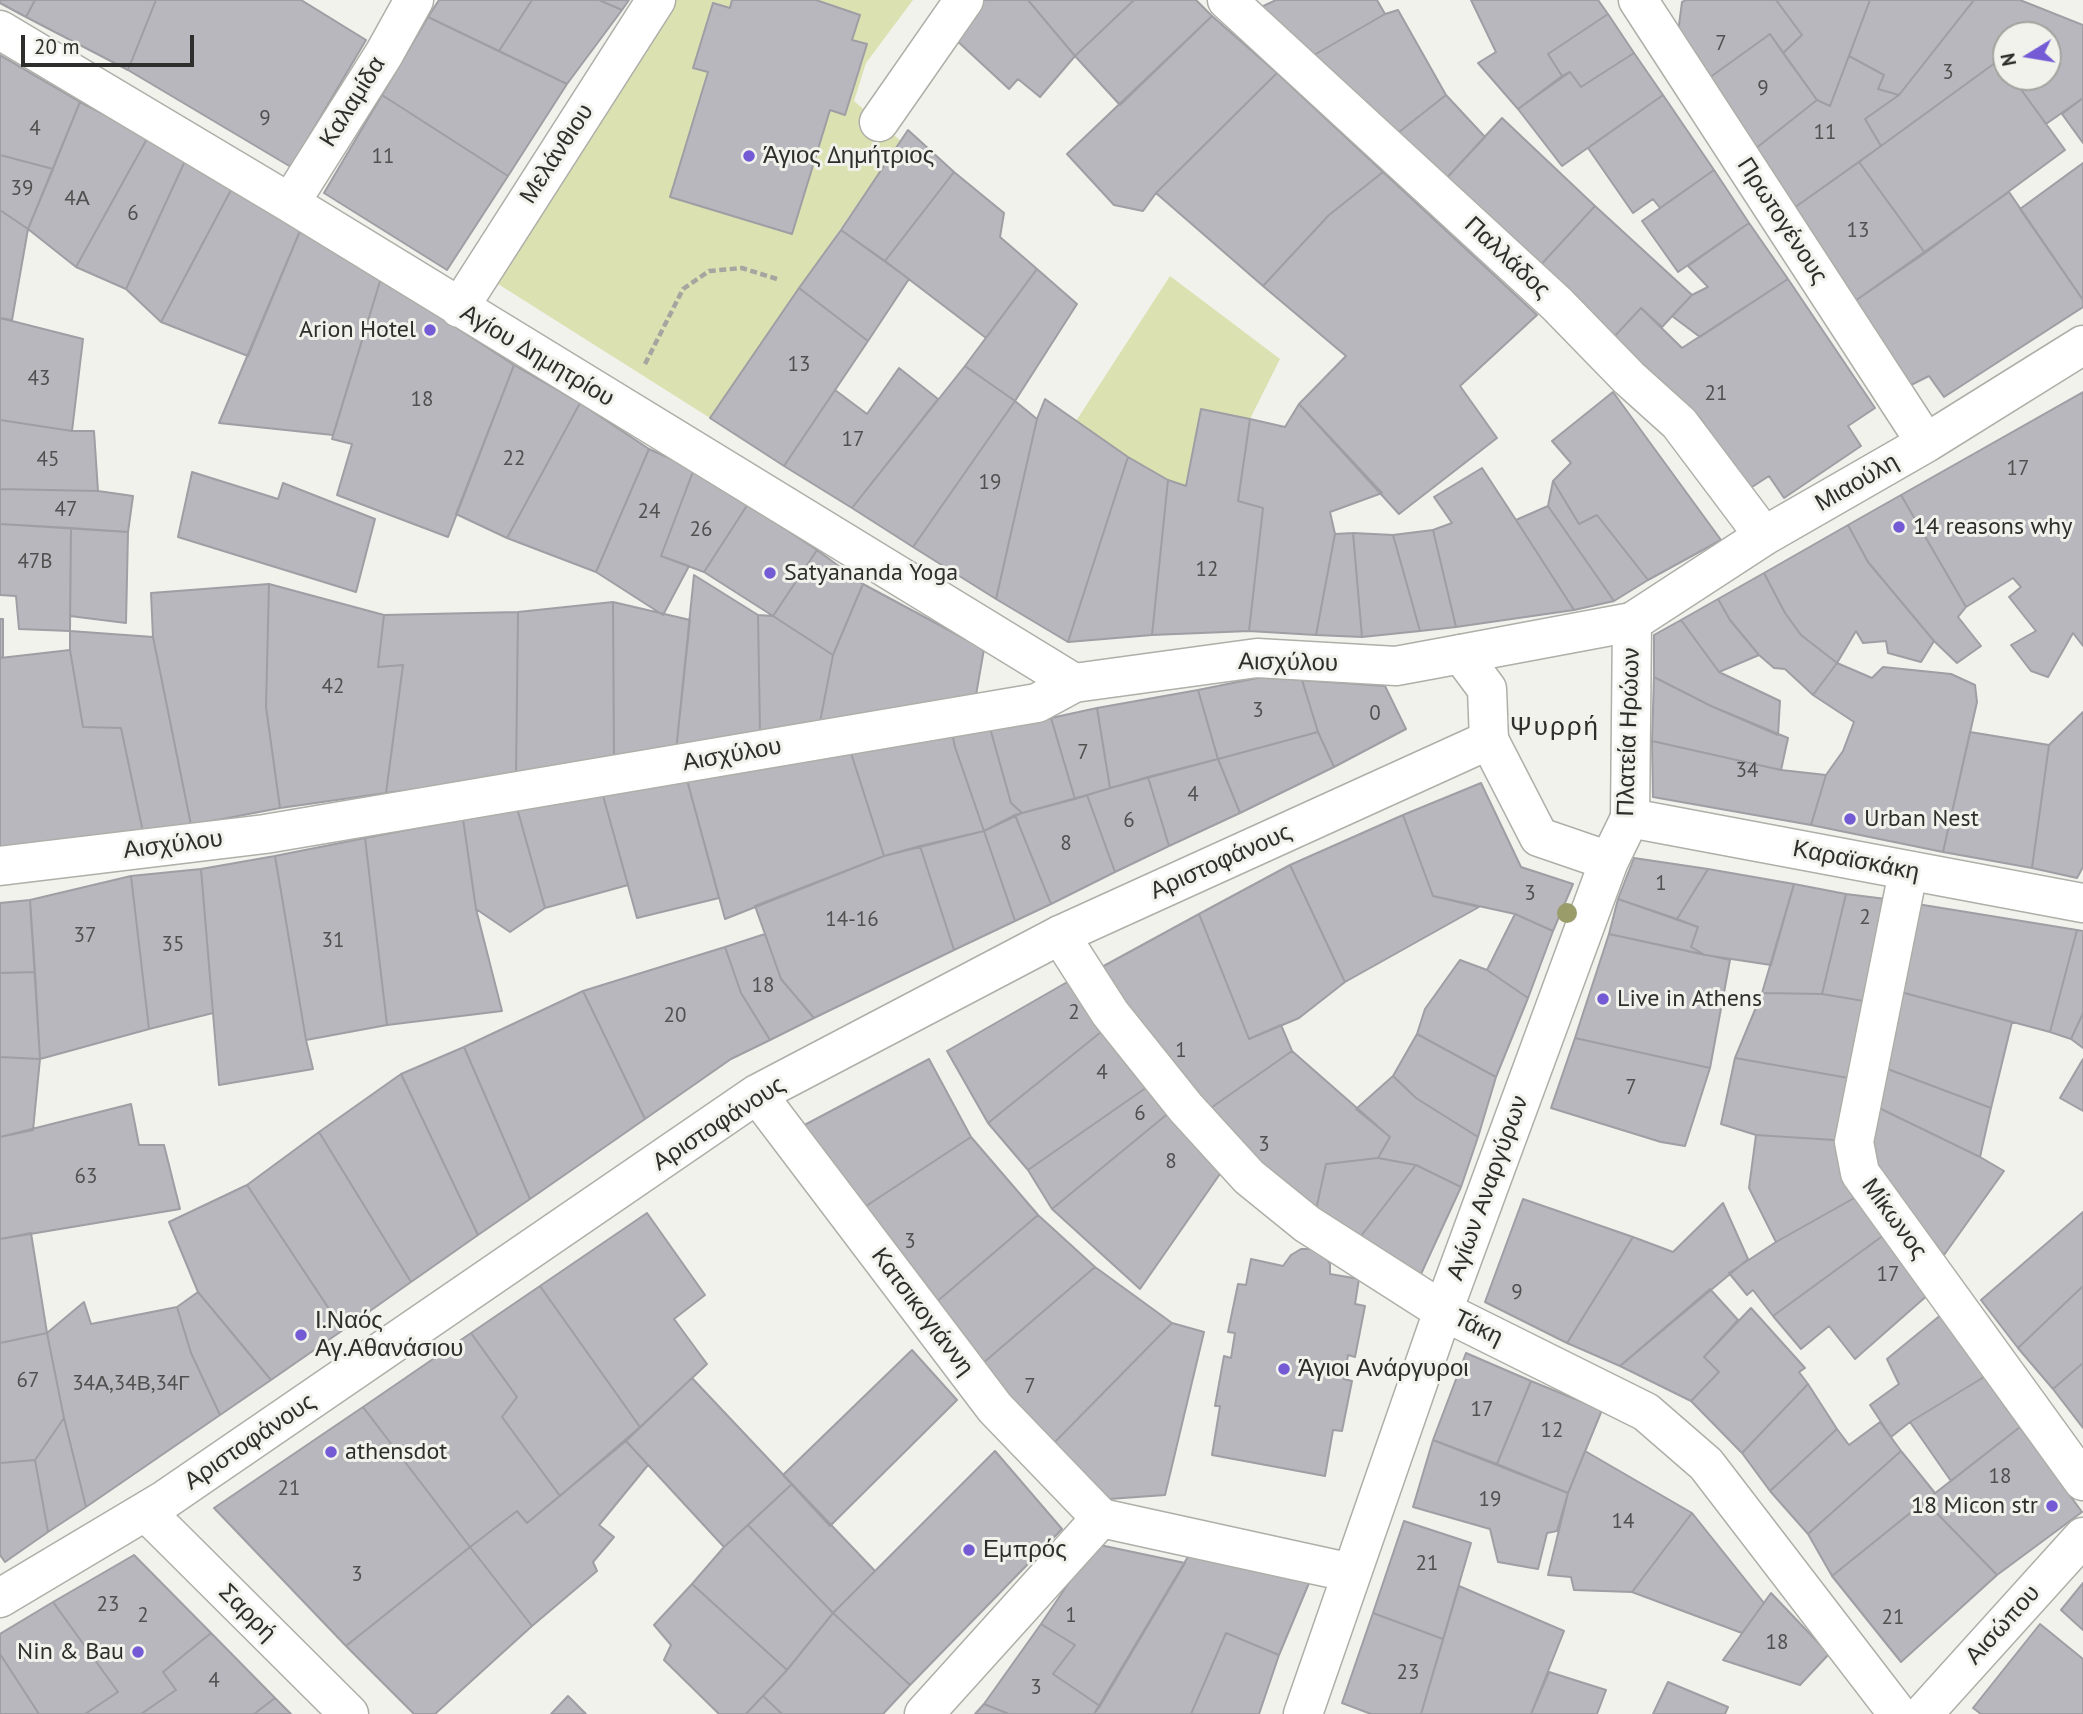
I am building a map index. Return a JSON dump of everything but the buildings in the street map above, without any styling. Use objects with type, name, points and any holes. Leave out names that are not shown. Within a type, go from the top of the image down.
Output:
[{"type":"street","name":"Καλαμίδα","points":[[290,203],[384,54],[414,0]]},
{"type":"street","name":"Μελάνθιου","points":[[459,308],[656,0]]},
{"type":"street","points":[[879,122],[964,0]]},
{"type":"street","name":"Παλλάδος","points":[[1227,0],[1547,295],[1629,378],[1679,423],[1764,536]]},
{"type":"street","name":"Πρωτογένους","points":[[1642,2],[1926,443]]},
{"type":"street","name":"Αγίου Δημητρίου","points":[[0,30],[290,203],[1074,683]]},
{"type":"street","name":"Μιαούλη","points":[[1632,621],[1764,536],[2078,359]]},
{"type":"street","name":"Πλατεία Ηρώων","points":[[1461,654],[1632,621],[1630,818],[1609,861]]},
{"type":"street","points":[[1461,654],[1487,690],[1489,740],[1539,837],[1609,861]]},
{"type":"street","name":"Αισχύλου","points":[[0,866],[278,831],[969,715],[1037,703],[1074,683],[1257,658],[1396,666],[1461,654]]},
{"type":"street","name":"Αριστοφάνους","points":[[0,1598],[146,1512],[757,1094],[1060,935],[1489,740]]},
{"type":"street","name":"Καραϊσκάκη","points":[[1630,818],[2083,903]]},
{"type":"street","name":"Αγίων Αναργύρων","points":[[1303,1714],[1443,1311],[1609,861]]},
{"type":"street","name":"Μίκωνος","points":[[1908,872],[1854,1142],[1860,1173],[2083,1481]]},
{"type":"street","name":"Τάκη","points":[[1060,935],[1110,1013],[1186,1108],[1249,1177],[1307,1224],[1443,1311],[1646,1412],[1706,1464],[1898,1714]]},
{"type":"street","name":"Κατσικογιάννη","points":[[757,1094],[995,1408],[1101,1518]]},
{"type":"street","name":"Σαρρή","points":[[146,1512],[349,1714]]},
{"type":"street","points":[[923,1714],[1101,1518],[1352,1573]]},
{"type":"street","name":"Αισώπου","points":[[1923,1714],[2083,1537]]},
{"type":"path","points":[[640,374],[683,289],[709,271],[742,268],[777,279]]},
{"type":"green space","points":[[672,0],[913,0],[866,63],[854,101],[901,141],[710,418],[495,282]]},
{"type":"green space","points":[[1170,276],[1280,359],[1250,419],[1201,409],[1186,486],[1142,466],[1076,421]]},
{"type":"place","name":"Άγιος Δημήτριος","points":[[749,156]]},
{"type":"place","name":"Arion Hotel","points":[[430,330]]},
{"type":"place","name":"14 reasons why","points":[[1899,527]]},
{"type":"place","name":"Satyananda Yoga","points":[[770,573]]},
{"type":"place","name":"Urban Nest","points":[[1850,819]]},
{"type":"place","name":"Live in Athens","points":[[1603,999]]},
{"type":"place","name":"Ι.Ναός Αγ.Αθανάσιου","points":[[301,1335]]},
{"type":"place","name":"Άγιοι Ανάργυροι","points":[[1284,1369]]},
{"type":"place","name":"athensdot","points":[[331,1452]]},
{"type":"place","name":"18 Micon str","points":[[2052,1506]]},
{"type":"place","name":"Εμπρός","points":[[969,1550]]},
{"type":"place","name":"Nin & Bau","points":[[138,1652]]},
{"type":"district","name":"Ψυρρή","points":[[1555,728]]}]
